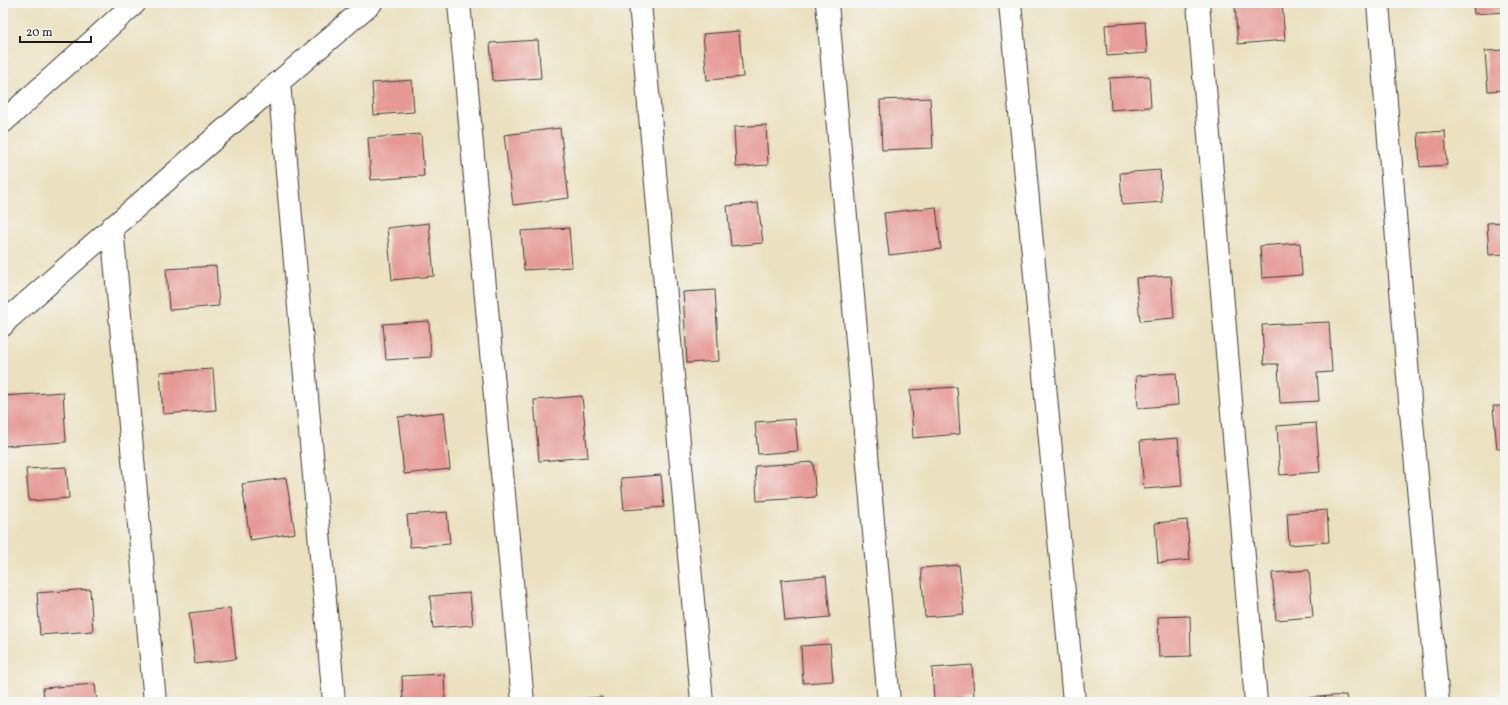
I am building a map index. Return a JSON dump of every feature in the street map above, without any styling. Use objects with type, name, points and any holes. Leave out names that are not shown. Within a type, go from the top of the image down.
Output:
[{"type":"street","points":[[3,122],[135,3]]},
{"type":"street","points":[[3,325],[112,227],[372,3]]},
{"type":"street","points":[[459,3],[522,702]]},
{"type":"street","points":[[640,3],[702,702]]},
{"type":"street","points":[[827,3],[889,702]]},
{"type":"street","points":[[1010,3],[1074,702]]},
{"type":"street","points":[[1198,3],[1256,702]]},
{"type":"street","points":[[1378,3],[1410,401],[1438,702]]},
{"type":"street","points":[[279,82],[334,702]]},
{"type":"street","points":[[112,227],[155,702]]},
{"type":"building","points":[[1282,3],[1285,40],[1238,44],[1235,6]]},
{"type":"building","points":[[1473,3],[1505,3],[1505,12],[1474,14]]},
{"type":"building","points":[[1145,22],[1147,53],[1107,56],[1105,25]]},
{"type":"building","points":[[739,31],[743,77],[707,80],[703,34]]},
{"type":"building","points":[[538,40],[541,78],[493,81],[490,43]]},
{"type":"building","points":[[1505,50],[1505,90],[1488,91],[1485,51]]},
{"type":"building","points":[[1149,76],[1151,107],[1111,110],[1109,78]]},
{"type":"building","points":[[412,80],[414,112],[374,115],[372,83]]},
{"type":"building","points":[[930,98],[933,148],[882,150],[880,100]]},
{"type":"building","points":[[766,125],[768,165],[736,167],[734,127]]},
{"type":"building","points":[[560,128],[569,198],[513,205],[504,135]]},
{"type":"building","points":[[1445,131],[1447,165],[1420,167],[1418,133]]},
{"type":"building","points":[[421,134],[424,176],[371,180],[368,138]]},
{"type":"building","points":[[1160,170],[1162,202],[1122,205],[1120,173]]},
{"type":"building","points":[[758,203],[763,243],[731,246],[727,206]]},
{"type":"building","points":[[936,207],[941,249],[889,255],[884,213]]},
{"type":"building","points":[[1505,222],[1505,254],[1489,255],[1487,223]]},
{"type":"building","points":[[429,223],[434,276],[392,280],[387,228]]},
{"type":"building","points":[[569,228],[572,267],[524,270],[521,231]]},
{"type":"building","points":[[1300,243],[1302,275],[1262,278],[1260,246]]},
{"type":"building","points":[[216,266],[219,306],[169,310],[166,269]]},
{"type":"building","points":[[1171,276],[1174,318],[1140,321],[1136,278]]},
{"type":"building","points":[[715,290],[719,361],[687,363],[683,292]]},
{"type":"building","points":[[429,321],[431,357],[386,360],[383,324]]},
{"type":"building","points":[[1329,322],[1332,372],[1317,373],[1319,401],[1280,403],[1278,364],[1264,364],[1262,325]]},
{"type":"building","points":[[213,369],[216,410],[163,414],[160,372]]},
{"type":"building","points":[[1176,373],[1178,405],[1138,408],[1136,376]]},
{"type":"building","points":[[957,387],[960,434],[913,438],[910,390]]},
{"type":"building","points":[[63,392],[66,442],[4,446],[3,396]]},
{"type":"building","points":[[582,396],[588,457],[539,461],[534,400]]},
{"type":"building","points":[[1493,406],[1505,406],[1505,448],[1497,449]]},
{"type":"building","points":[[444,412],[450,469],[404,474],[398,417]]},
{"type":"building","points":[[795,419],[798,451],[758,454],[755,422]]},
{"type":"building","points":[[1316,423],[1320,472],[1280,475],[1277,426]]},
{"type":"building","points":[[1178,438],[1182,486],[1144,489],[1140,441]]},
{"type":"building","points":[[813,462],[816,497],[757,501],[755,466]]},
{"type":"building","points":[[66,467],[69,498],[29,501],[26,469]]},
{"type":"building","points":[[661,475],[664,507],[624,510],[621,478]]},
{"type":"building","points":[[286,478],[295,533],[250,540],[242,484]]},
{"type":"building","points":[[1327,510],[1329,542],[1289,545],[1287,513]]},
{"type":"building","points":[[447,512],[450,544],[410,547],[407,515]]},
{"type":"building","points":[[1187,520],[1190,560],[1158,563],[1155,523]]},
{"type":"building","points":[[959,565],[964,614],[925,617],[921,568]]},
{"type":"building","points":[[1309,570],[1313,617],[1276,620],[1272,573]]},
{"type":"building","points":[[826,576],[830,617],[785,621],[781,580]]},
{"type":"building","points":[[90,589],[93,631],[40,635],[37,593]]},
{"type":"building","points":[[470,593],[473,625],[433,628],[430,596]]},
{"type":"building","points":[[230,608],[236,659],[195,664],[189,613]]},
{"type":"building","points":[[1190,616],[1191,656],[1159,657],[1158,617]]},
{"type":"building","points":[[830,644],[833,681],[803,683],[801,646]]},
{"type":"building","points":[[972,665],[974,697],[934,700],[932,668]]},
{"type":"building","points":[[444,674],[445,702],[403,702],[402,676]]},
{"type":"building","points":[[95,684],[97,702],[44,702],[43,688]]},
{"type":"building","points":[[1346,695],[1347,702],[1290,702],[1290,699]]},
{"type":"building","points":[[602,697],[603,702],[562,702],[562,700]]}]
